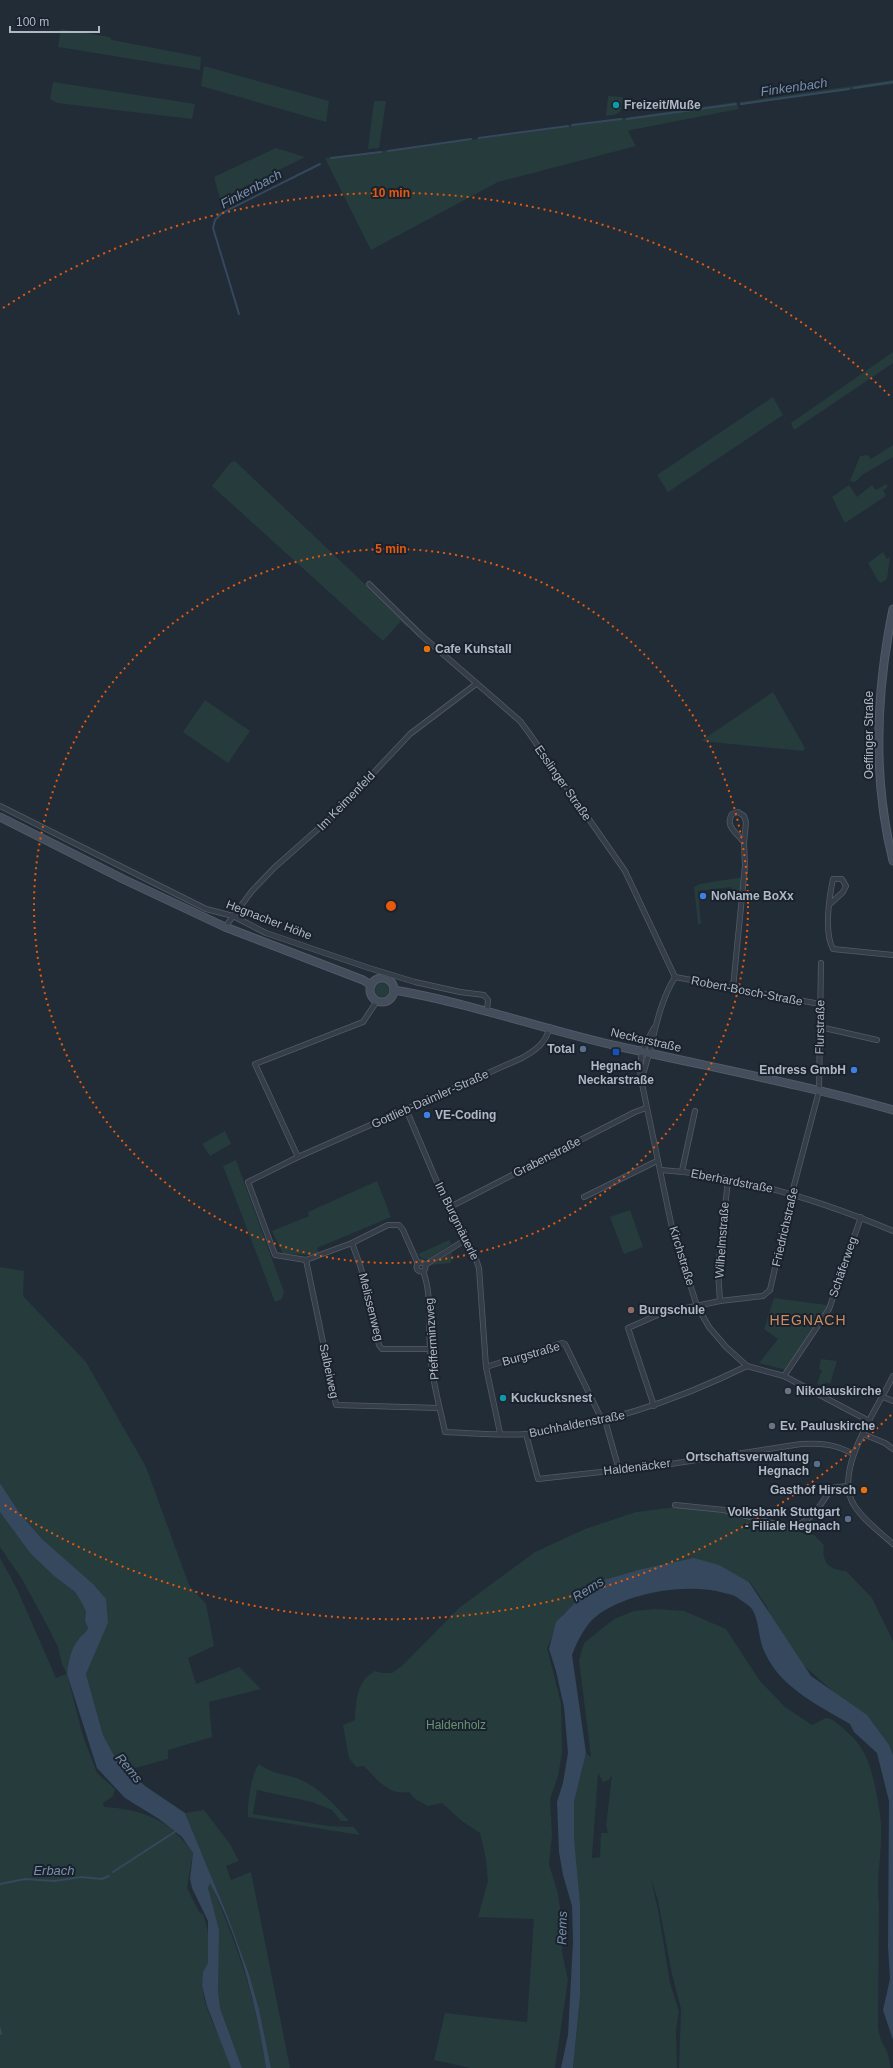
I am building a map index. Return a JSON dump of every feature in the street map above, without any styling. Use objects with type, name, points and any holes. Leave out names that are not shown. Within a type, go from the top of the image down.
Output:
[{"type":"main road","name":"Oeffinger Straße","points":[[893,609],[884,656],[878,726],[880,789],[893,860]]},
{"type":"main road","name":"Hegnacher Höhe","points":[[0,816],[123,879],[225,927],[363,980],[371,985]]},
{"type":"main road","points":[[383,978],[392,983],[394,990],[390,999],[382,1002],[378,1001],[372,995],[371,985],[378,979],[383,978]]},
{"type":"main road","name":"Neckarstraße","points":[[394,990],[429,996],[487,1010],[617,1046],[642,1050],[819,1091],[893,1110]]},
{"type":"street","name":"Esslinger Straße","points":[[368,584],[524,728],[625,871],[675,977]]},
{"type":"street","name":"Im Keimenfeld","points":[[225,927],[252,891],[275,867],[335,814],[410,734],[476,684]]},
{"type":"street","name":"Hegnacher Höhe","points":[[0,806],[128,869],[180,898],[206,910],[233,916],[266,933],[369,968],[423,984],[460,992],[484,995],[488,1000],[487,1010]]},
{"type":"street","points":[[733,988],[745,866],[744,843],[746,822],[744,816],[738,812],[732,814],[729,820],[729,825],[744,843]]},
{"type":"street","points":[[830,904],[843,892],[846,886],[842,879],[833,879],[830,904],[828,933],[828,941],[833,949],[893,955]]},
{"type":"street","name":"Flurstraße","points":[[819,1091],[821,963]]},
{"type":"street","name":"Robert-Bosch-Straße","points":[[675,977],[820,1004]]},
{"type":"street","points":[[642,1050],[654,1028],[668,989],[675,977]]},
{"type":"street","points":[[298,1157],[255,1064],[363,1022],[378,1001]]},
{"type":"street","name":"Gottlieb-Daimler-Straße","points":[[306,1260],[275,1255],[248,1182],[298,1157],[522,1058],[537,1050],[543,1043],[550,1027]]},
{"type":"street","points":[[820,1027],[877,1040]]},
{"type":"street","points":[[650,1052],[654,1028]]},
{"type":"street","name":"Kirchstraße","points":[[642,1050],[638,1062],[646,1108],[657,1161],[661,1170],[672,1228],[698,1306],[709,1327],[726,1347],[747,1366],[784,1376],[869,1421]]},
{"type":"street","name":"Kirchstraße","points":[[641,1079],[650,1052]]},
{"type":"street","name":"Friedrichstraße","points":[[654,1406],[628,1328],[662,1313],[720,1301],[762,1296],[770,1290],[792,1193],[819,1091]]},
{"type":"street","name":"Grabenstraße","points":[[448,1208],[635,1112],[646,1108]]},
{"type":"street","name":"Im Burgmäuerle","points":[[406,1110],[448,1208],[474,1254],[479,1268],[486,1368],[500,1433]]},
{"type":"street","points":[[682,1171],[696,1111]]},
{"type":"street","points":[[584,1197],[657,1161]]},
{"type":"street","name":"Eberhardstraße","points":[[661,1170],[682,1171],[792,1193],[893,1230]]},
{"type":"street","name":"Wilhelmstraße","points":[[720,1301],[718,1270],[728,1180]]},
{"type":"street","name":"Schäferweg","points":[[784,1376],[829,1309],[861,1217]]},
{"type":"street","points":[[306,1260],[352,1243],[388,1225],[399,1225],[403,1230],[418,1264],[418,1270],[423,1271],[426,1265],[465,1240]]},
{"type":"street","name":"Melissenweg","points":[[352,1243],[361,1268],[378,1345],[382,1349],[430,1349]]},
{"type":"street","name":"Salbeiweg","points":[[306,1260],[336,1405],[440,1408]]},
{"type":"street","points":[[418,1264],[422,1262],[426,1265]]},
{"type":"street","name":"Pfefferminzweg","points":[[423,1271],[428,1294],[430,1349],[445,1432]]},
{"type":"street","name":"Burgstraße","points":[[486,1368],[562,1342],[565,1344],[604,1420],[619,1470]]},
{"type":"street","name":"Buchhaldenstraße","points":[[445,1432],[526,1434],[604,1420],[654,1406],[703,1387],[747,1366]]},
{"type":"street","points":[[893,1376],[869,1421],[854,1454],[847,1486],[850,1497],[859,1512],[893,1544]]},
{"type":"street","points":[[883,1397],[893,1401]]},
{"type":"street","name":"Haldenäcker","points":[[526,1434],[538,1479],[619,1470],[801,1444],[820,1443],[838,1446],[854,1454]]},
{"type":"street","points":[[863,1434],[886,1443],[893,1449]]},
{"type":"street","points":[[675,1504],[724,1510],[787,1527],[794,1526],[808,1520],[832,1488],[847,1486]]},
{"type":"green space","points":[[61,29],[109,37],[112,40],[201,57],[200,70],[58,47]]},
{"type":"green space","points":[[204,66],[329,101],[326,122],[201,86]]},
{"type":"green space","points":[[893,80],[893,84],[741,105],[739,102]]},
{"type":"green space","points":[[53,82],[195,104],[192,119],[57,103],[50,99]]},
{"type":"green space","points":[[608,96],[623,97],[620,111],[616,114],[606,116]]},
{"type":"green space","points":[[374,101],[386,101],[379,148],[368,149]]},
{"type":"green space","points":[[736,102],[739,109],[628,131],[636,146],[498,182],[371,250],[325,158],[476,139]]},
{"type":"green space","points":[[276,148],[305,157],[220,199],[214,177]]},
{"type":"green space","points":[[893,352],[893,363],[794,430],[791,423]]},
{"type":"green space","points":[[773,397],[783,415],[668,492],[657,475]]},
{"type":"green space","points":[[893,445],[893,457],[862,475],[855,482],[850,481],[860,456],[868,455],[871,459]]},
{"type":"green space","points":[[235,461],[408,625],[407,627],[401,621],[383,641],[212,486],[231,462]]},
{"type":"green space","points":[[886,484],[888,487],[883,490],[886,496],[845,523],[832,497],[849,485],[857,497],[872,485],[876,490]]},
{"type":"green space","points":[[883,552],[887,559],[890,557],[887,579],[881,583],[878,581],[868,563]]},
{"type":"green space","points":[[773,692],[805,748],[803,751],[701,741]]},
{"type":"green space","points":[[205,700],[250,731],[228,763],[183,732]]},
{"type":"green space","points":[[743,877],[742,890],[732,891],[732,887],[698,891],[701,924],[698,924],[694,887],[700,884]]},
{"type":"green space","points":[[379,983],[385,983],[389,987],[389,993],[385,997],[379,997],[375,993],[375,987]]},
{"type":"green space","points":[[225,1131],[231,1144],[210,1156],[202,1144]]},
{"type":"green space","points":[[236,1160],[284,1292],[282,1299],[275,1302],[223,1166]]},
{"type":"green space","points":[[377,1181],[391,1217],[317,1248],[319,1253],[316,1255],[283,1254],[272,1231],[309,1216],[308,1212]]},
{"type":"green space","points":[[630,1210],[643,1247],[624,1254],[610,1217]]},
{"type":"green space","points":[[449,1240],[451,1244],[428,1260],[421,1258],[418,1254]]},
{"type":"green space","points":[[452,1252],[451,1263],[431,1265]]},
{"type":"green space","points":[[0,1267],[24,1271],[23,1296],[86,1362],[146,1467],[189,1585],[206,1604],[214,1646],[188,1658],[196,1684],[239,1667],[261,1689],[209,1702],[212,1737],[168,1750],[168,1759],[128,1770],[116,1759],[103,1735],[86,1674],[108,1623],[65,1562],[21,1515],[0,1483]]},
{"type":"green space","points":[[774,1298],[827,1305],[827,1310],[786,1370],[759,1363],[778,1339],[764,1329]]},
{"type":"green space","points":[[821,1359],[837,1361],[830,1384],[826,1382],[824,1386],[817,1384],[822,1370],[819,1369]]},
{"type":"green space","name":"Haldenholz","points":[[677,1507],[723,1512],[760,1524],[814,1535],[824,1545],[823,1551],[825,1561],[835,1569],[846,1571],[872,1598],[893,1641],[893,1764],[836,1694],[796,1659],[774,1627],[767,1607],[750,1582],[725,1570],[601,1585],[563,1614],[547,1648],[561,1703],[562,1753],[558,1776],[550,1799],[552,1835],[549,1864],[558,1894],[562,1922],[562,1952],[568,1980],[555,2068],[470,2068],[434,2060],[445,2013],[527,2022],[534,1919],[478,1917],[488,1881],[486,1859],[480,1833],[462,1821],[442,1803],[428,1806],[415,1799],[409,1792],[402,1793],[389,1789],[378,1781],[364,1766],[356,1767],[349,1758],[343,1725],[355,1720],[358,1692],[364,1680],[369,1675],[375,1671],[392,1673],[403,1665],[459,1608],[535,1552],[585,1529],[636,1512]]},
{"type":"green space","points":[[0,1512],[30,1553],[54,1576],[75,1592],[86,1612],[85,1621],[88,1628],[86,1634],[78,1639],[69,1661],[67,1674],[62,1664],[58,1647],[48,1627],[22,1579],[0,1547]]},
{"type":"green space","points":[[0,1558],[17,1589],[56,1678],[67,1674],[83,1736],[97,1773],[115,1789],[113,1796],[103,1803],[104,1807],[131,1810],[154,1818],[175,1832],[193,1853],[187,1888],[199,1912],[203,1914],[208,1932],[209,1944],[208,1963],[203,1977],[202,1986],[207,2007],[231,2068],[0,2068]]},
{"type":"green space","points":[[656,1609],[684,1611],[726,1629],[760,1681],[785,1707],[812,1725],[826,1718],[831,1719],[842,1727],[857,1742],[862,1750],[867,1759],[873,1779],[881,1820],[878,1886],[878,2029],[881,2040],[887,2051],[891,2068],[679,2068],[681,2009],[672,1974],[658,1901],[651,1878],[659,1915],[670,1983],[679,2011],[676,2029],[677,2068],[573,2068],[580,1997],[580,1903],[573,1841],[574,1802],[586,1753],[591,1757],[579,1660],[584,1643],[614,1619],[634,1611]],"holes":[[[598,1773],[603,1782],[609,1780],[612,1775],[606,1826],[608,1833],[601,1833],[600,1857],[592,1858]]]},
{"type":"green space","points":[[259,1764],[268,1770],[299,1779],[314,1787],[333,1803],[349,1821],[341,1821],[332,1810],[312,1802],[257,1790],[253,1814],[329,1826],[354,1827],[360,1835],[248,1817],[250,1790]]},
{"type":"green space","points":[[204,1810],[230,1844],[239,1861],[226,1866],[231,1880],[251,1872],[290,2068],[271,2068],[259,2009],[249,1974],[228,1917],[185,1813]]},
{"type":"green space","points":[[210,1882],[229,1927],[245,1973],[257,2020],[266,2068],[242,2068],[220,2008],[208,1888]]},
{"type":"water","points":[[0,1483],[21,1515],[43,1540],[93,1584],[106,1599],[108,1623],[86,1674],[103,1735],[116,1759],[145,1786],[185,1813],[228,1917],[249,1974],[259,2009],[271,2068],[266,2068],[258,2021],[246,1973],[230,1926],[210,1883],[208,1888],[219,1930],[218,1989],[220,2008],[242,2068],[231,2068],[207,2006],[202,1986],[203,1972],[208,1963],[208,1921],[192,1888],[190,1879],[193,1853],[182,1837],[159,1819],[125,1798],[97,1768],[67,1674],[73,1648],[88,1628],[85,1621],[86,1612],[75,1592],[54,1576],[30,1553],[0,1512]]},
{"type":"water","points":[[694,1558],[719,1565],[749,1582],[811,1676],[867,1715],[889,1745],[893,1755],[893,2040],[883,2010],[890,1979],[888,1947],[889,1801],[877,1753],[854,1732],[850,1724],[813,1702],[790,1686],[781,1676],[765,1653],[755,1614],[747,1605],[733,1595],[709,1590],[673,1590],[654,1592],[636,1597],[603,1611],[588,1625],[580,1637],[572,1655],[586,1753],[574,1802],[574,1839],[580,1903],[580,1997],[573,2068],[561,2068],[568,2035],[573,1942],[572,1906],[563,1875],[559,1852],[557,1802],[563,1783],[568,1753],[564,1707],[556,1671],[549,1649],[556,1622],[577,1601],[604,1580],[642,1569]]},
{"type":"waterway","name":"Finkenbach","points":[[854,88],[893,82]]},
{"type":"waterway","name":"Finkenbach","points":[[741,104],[849,89]]},
{"type":"waterway","name":"Finkenbach","points":[[627,119],[736,104]]},
{"type":"waterway","name":"Finkenbach","points":[[572,125],[621,119]]},
{"type":"waterway","name":"Finkenbach","points":[[479,138],[568,126]]},
{"type":"waterway","name":"Finkenbach","points":[[388,151],[471,139]]},
{"type":"waterway","name":"Finkenbach","points":[[331,158],[381,152]]},
{"type":"waterway","name":"Finkenbach","points":[[239,314],[213,228],[215,220],[222,213],[320,164]]},
{"type":"waterway","name":"Erbach","points":[[113,1872],[176,1831]]},
{"type":"waterway","name":"Erbach","points":[[0,1884],[25,1879],[55,1881],[81,1877],[102,1879],[109,1876]]},
{"type":"waterway","points":[[0,2029],[1,2034]]},
{"type":"place","name":"Freizeit/Muße","points":[[616,105]]},
{"type":"place","name":"Cafe Kuhstall","points":[[427,649]]},
{"type":"place","name":"NoName BoXx","points":[[703,896]]},
{"type":"place","name":"Total","points":[[583,1049]]},
{"type":"place","name":"Hegnach Neckarstraße","points":[[616,1052]]},
{"type":"place","name":"Endress GmbH","points":[[854,1070]]},
{"type":"place","name":"VE-Coding","points":[[427,1115]]},
{"type":"place","name":"Burgschule","points":[[631,1310]]},
{"type":"place","name":"Nikolauskirche","points":[[788,1391]]},
{"type":"place","name":"Kuckucksnest","points":[[503,1398]]},
{"type":"place","name":"Ev. Pauluskirche","points":[[772,1426]]},
{"type":"place","name":"Ortschaftsverwaltung Hegnach","points":[[817,1464]]},
{"type":"place","name":"Gasthof Hirsch","points":[[864,1490]]},
{"type":"place","name":"Volksbank Stuttgart - Filiale Hegnach","points":[[848,1519]]},
{"type":"district","name":"HEGNACH","points":[[808,1320]]},
{"type":"water label","name":"Rems","points":[[588,1589]]},
{"type":"water label","name":"Rems","points":[[129,1768]]},
{"type":"water label","name":"Rems","points":[[562,1928]]}]
